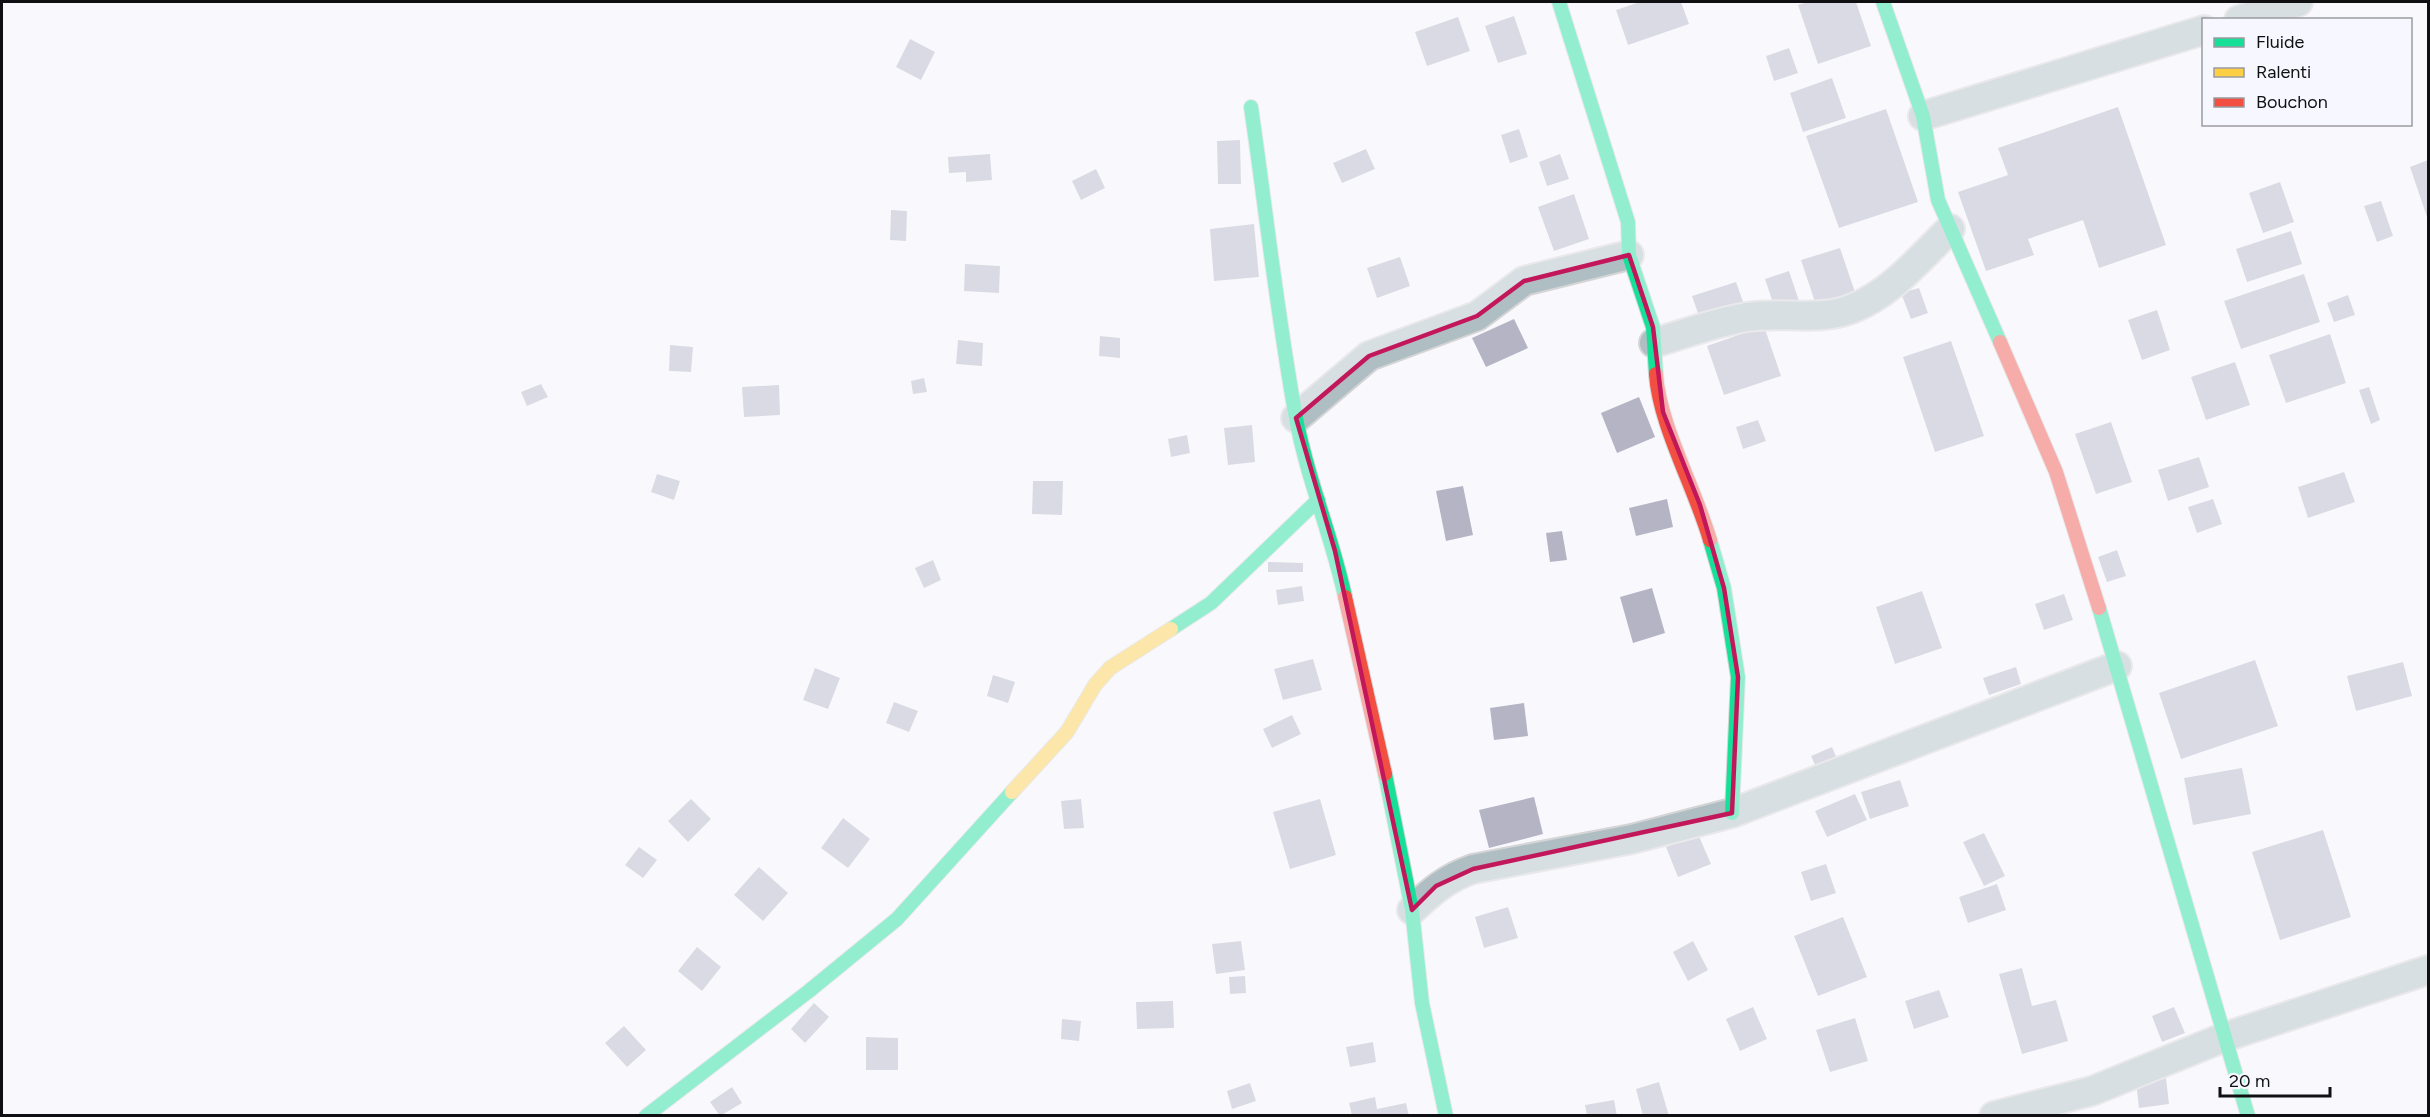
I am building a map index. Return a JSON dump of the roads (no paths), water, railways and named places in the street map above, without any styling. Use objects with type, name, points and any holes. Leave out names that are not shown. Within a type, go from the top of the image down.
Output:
[{"type":"street","points":[[1559,2],[1628,222],[1629,255],[1653,327],[1656,378],[1664,412],[1700,505],[1724,588],[1738,677],[1732,813]]},
{"type":"street","points":[[1883,2],[1923,116],[1938,200],[2055,472],[2083,552],[2248,1116]]},
{"type":"street","points":[[2246,18],[2298,2]]},
{"type":"street","points":[[1923,116],[2202,31]]},
{"type":"street","points":[[1251,107],[1296,418],[1308,471],[1337,562],[1412,910],[1422,1003],[1446,1116]]},
{"type":"street","points":[[1654,343],[1745,317],[1769,315],[1798,318],[1850,310],[1880,293],[1950,229]]},
{"type":"street","points":[[1296,418],[1369,356],[1477,316],[1524,281],[1629,255]]},
{"type":"street","points":[[646,1116],[809,991],[897,919],[1067,732],[1095,685],[1110,668],[1211,603],[1318,500]]},
{"type":"street","points":[[1412,910],[1436,886],[1473,870],[1632,839],[1732,813],[2117,666]]},
{"type":"street","points":[[1994,1116],[2092,1090],[2225,1037],[2428,970]]}]
